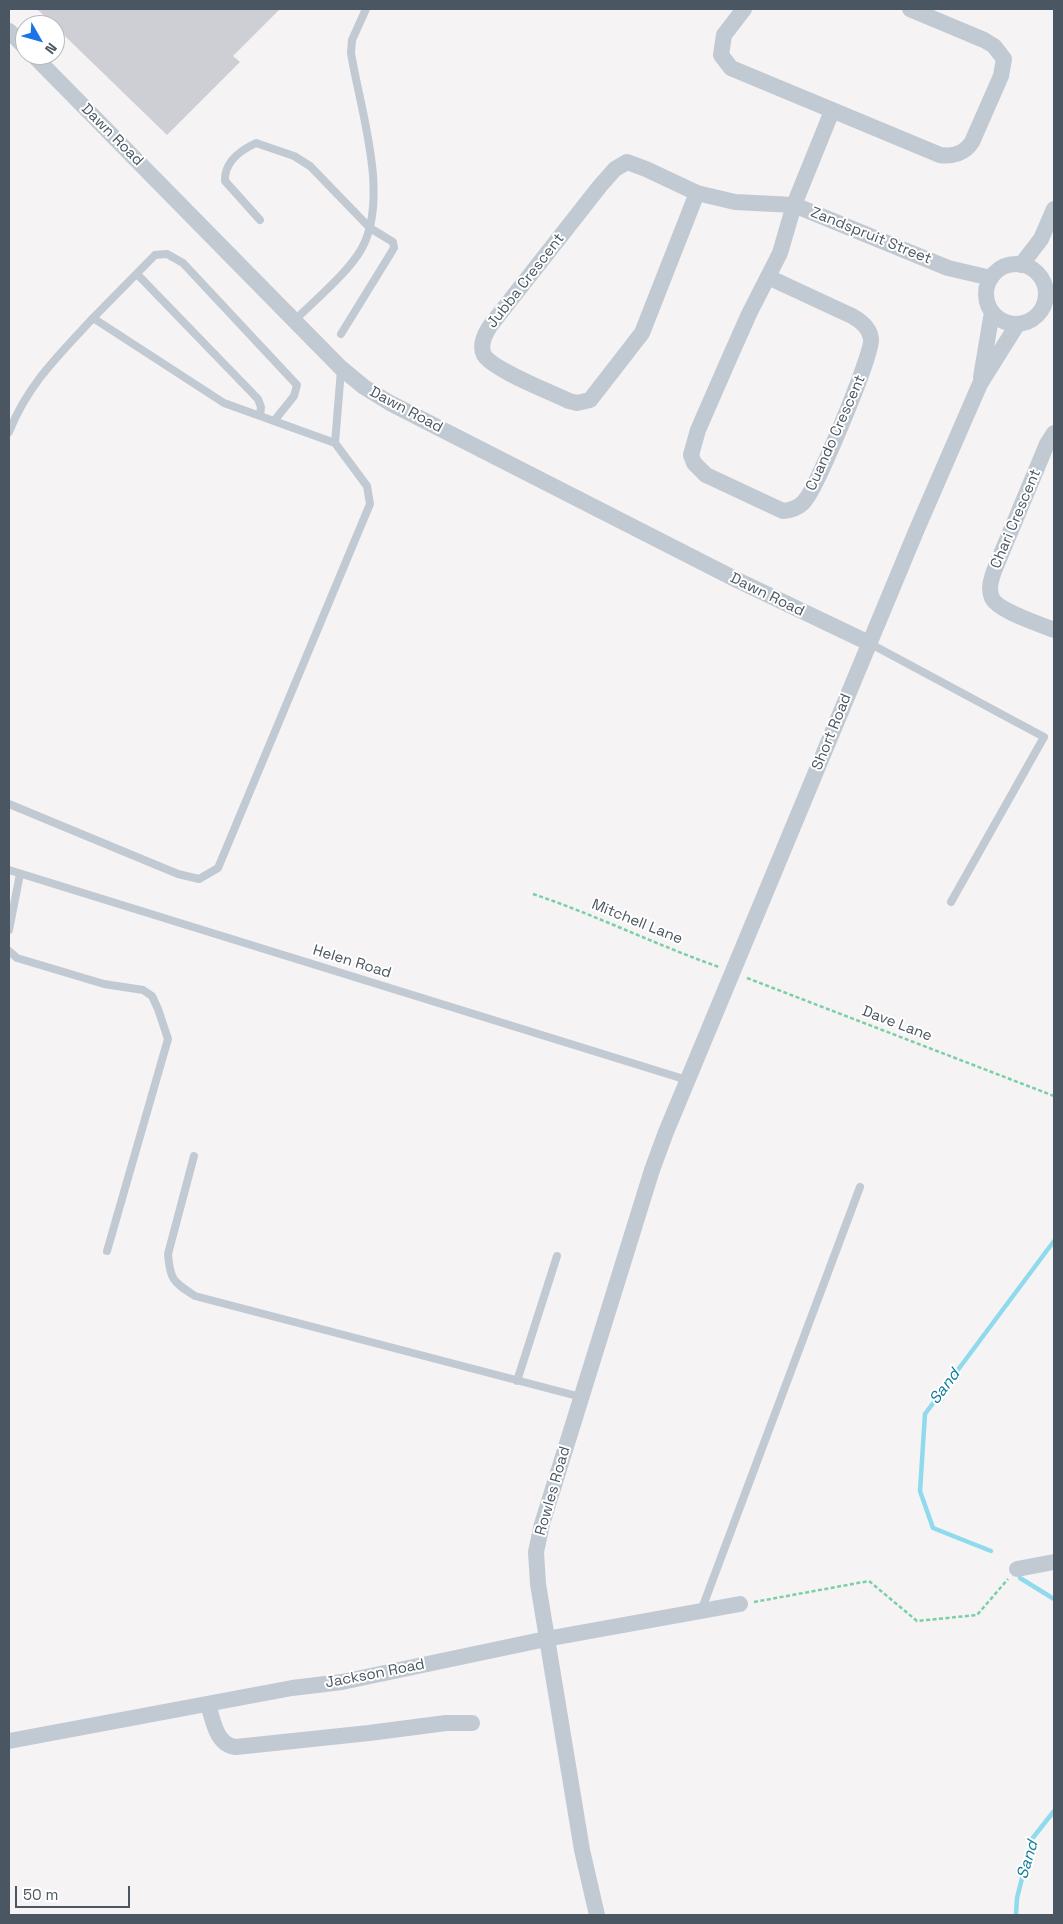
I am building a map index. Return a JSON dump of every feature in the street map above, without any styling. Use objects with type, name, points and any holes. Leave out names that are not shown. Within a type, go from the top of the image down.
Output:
[{"type":"street","points":[[744,9],[730,26],[722,41],[721,55],[726,63],[742,74],[940,156],[951,156],[970,146],[1001,76],[1004,58],[994,46],[984,40],[910,9]]},
{"type":"street","name":"Dawn Road","points":[[43,65],[341,368],[364,387],[390,404],[745,584],[869,643]]},
{"type":"street","name":"Cuando Crescent","points":[[768,277],[852,316],[863,323],[871,338],[870,352],[807,499],[801,505],[783,511],[706,475],[694,463],[691,455],[698,430],[729,359],[768,277],[780,253],[794,204],[832,111]]},
{"type":"street","name":"Jubba Crescent","points":[[697,193],[642,333],[590,400],[577,403],[569,401],[498,367],[487,358],[482,348],[490,326],[600,186],[621,164],[635,164],[697,193],[735,202],[794,204]]},
{"type":"street","name":"Zandspruit Street","points":[[794,204],[948,268],[991,278]]},
{"type":"street","points":[[1021,265],[1041,239],[1054,209]]},
{"type":"street","points":[[1037,273],[1041,239]]},
{"type":"street","points":[[1021,265],[1037,273],[1046,289],[1050,302],[1037,316],[1028,322],[1017,324],[1006,322],[992,312],[986,295],[991,278],[1004,267],[1021,265]]},
{"type":"street","name":"Zandspruit Street","points":[[948,268],[986,295]]},
{"type":"street","name":"Short Road","points":[[980,384],[992,312]]},
{"type":"street","points":[[1037,316],[1054,318]]},
{"type":"street","name":"Short Road","points":[[687,1080],[869,643],[980,384],[1017,324]]},
{"type":"street","name":"Chari Crescent","points":[[1054,433],[994,571],[990,589],[993,600],[1000,607],[1054,630]]},
{"type":"street","name":"Rowles Road","points":[[597,1915],[582,1850],[546,1639],[538,1584],[536,1552],[542,1524],[652,1170],[687,1080]]},
{"type":"street","points":[[1017,1569],[1054,1562]]},
{"type":"street","name":"Jackson Road","points":[[9,1741],[208,1704],[342,1682],[546,1639],[740,1604]]},
{"type":"street","points":[[208,1704],[219,1737],[227,1744],[236,1747],[368,1734],[446,1723],[472,1723]]},
{"type":"lane","points":[[294,320],[352,262],[362,248],[370,228],[374,187],[369,146],[351,54],[352,40],[357,24],[366,9]]},
{"type":"lane","points":[[260,220],[225,180],[224,172],[244,148],[256,143],[294,156],[310,166],[370,228],[393,242],[394,248],[341,334]]},
{"type":"lane","points":[[9,432],[20,405],[38,379],[93,318],[155,255],[167,254],[183,263],[296,385],[294,396],[274,421]]},
{"type":"lane","points":[[137,274],[258,398],[262,406],[260,416]]},
{"type":"lane","points":[[9,804],[178,874],[199,879],[218,868],[370,504],[367,486],[335,444],[224,403],[93,318]]},
{"type":"lane","points":[[335,444],[341,368]]},
{"type":"lane","points":[[869,643],[1044,737],[951,902]]},
{"type":"lane","name":"Helen Road","points":[[9,870],[687,1080]]},
{"type":"lane","points":[[9,930],[20,874]]},
{"type":"lane","points":[[9,951],[17,958],[104,984],[143,990],[152,996],[168,1039],[107,1251]]},
{"type":"lane","points":[[194,1156],[168,1254],[169,1268],[174,1282],[195,1296],[581,1397]]},
{"type":"lane","points":[[702,1611],[860,1187]]},
{"type":"lane","points":[[517,1380],[557,1256]]},
{"type":"path","name":"Mitchell Lane","points":[[533,894],[566,904],[626,931],[733,972]]},
{"type":"path","name":"Dave Lane","points":[[733,972],[1054,1096]]},
{"type":"path","points":[[740,1604],[869,1581],[917,1622],[977,1616],[1017,1569]]},
{"type":"building","points":[[37,9],[280,9],[233,56],[240,62],[167,135],[65,36],[65,15],[43,15]]},
{"type":"waterway","name":"Sand","points":[[991,1551],[933,1528],[920,1491],[925,1414],[1054,1241]]},
{"type":"waterway","name":"Sand","points":[[1020,1578],[1054,1599]]},
{"type":"waterway","name":"Sand","points":[[1016,1915],[1017,1898],[1032,1839],[1054,1811]]}]
